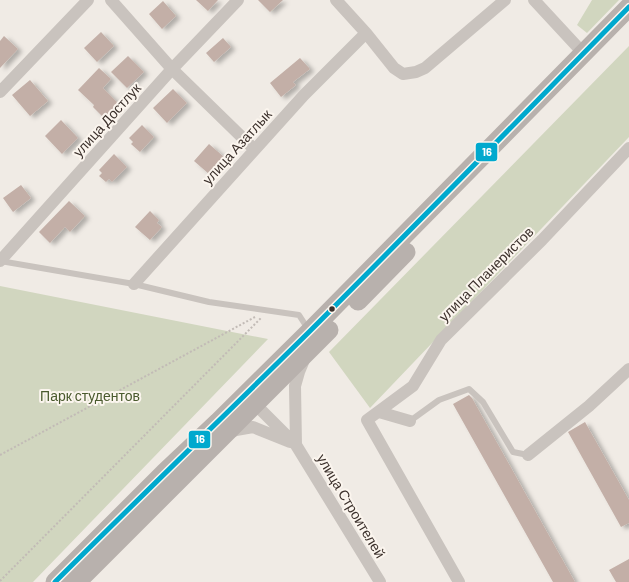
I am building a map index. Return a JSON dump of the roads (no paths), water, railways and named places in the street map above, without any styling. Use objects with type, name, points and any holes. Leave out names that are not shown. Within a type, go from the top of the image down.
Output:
[{"type":"main road","points":[[77,582],[217,441],[250,399],[310,331],[629,8]]},
{"type":"main road","points":[[55,582],[164,473],[308,351],[629,24]]},
{"type":"street","points":[[0,92],[88,0]]},
{"type":"street","points":[[111,0],[172,68],[254,149]]},
{"type":"street","name":"улица Достлук","points":[[0,261],[172,68],[238,0]]},
{"type":"street","points":[[336,0],[366,33],[394,68],[403,74],[416,72],[425,68],[505,0]]},
{"type":"street","points":[[534,0],[584,54]]},
{"type":"street","name":"улица Азатлык","points":[[134,284],[254,149],[304,95],[366,33]]},
{"type":"street","name":"улица Планеристов","points":[[458,582],[368,420],[414,386],[441,340],[542,240],[629,148]]},
{"type":"street","points":[[217,441],[236,430],[253,427],[296,445],[295,386],[308,351]]},
{"type":"street","points":[[528,455],[589,406],[629,369]]},
{"type":"street","name":"улица Строителей","points":[[250,399],[296,445],[380,582]]},
{"type":"street","points":[[379,412],[410,420]]},
{"type":"lane","points":[[0,261],[134,284],[209,302],[298,315],[310,331]]},
{"type":"lane","points":[[410,420],[439,400],[469,389],[483,402],[514,452],[528,455]]},
{"type":"park label","name":"Парк студентов","points":[[90,396]]}]
